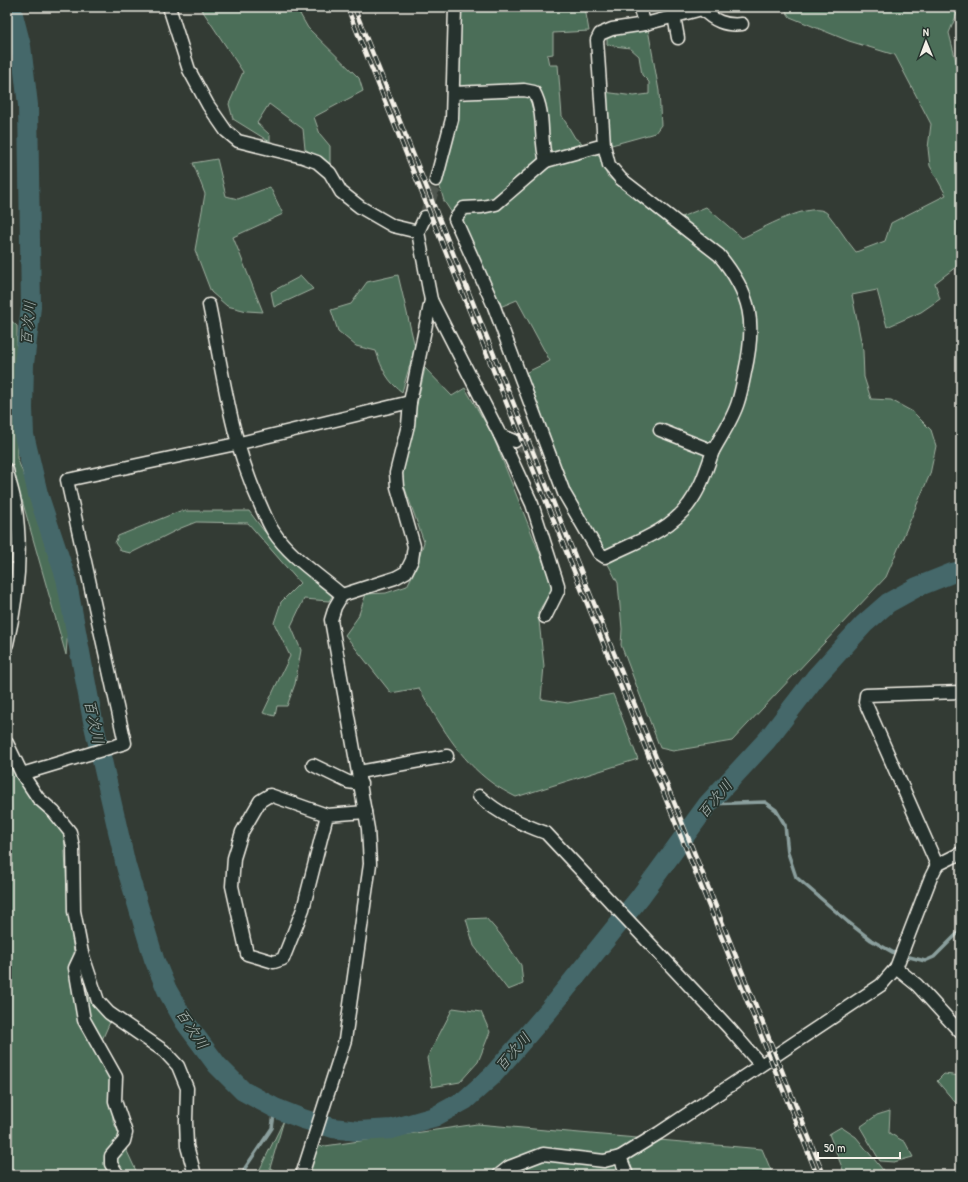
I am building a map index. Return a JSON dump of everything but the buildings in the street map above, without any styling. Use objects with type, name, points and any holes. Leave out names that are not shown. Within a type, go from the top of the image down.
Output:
[{"type":"street","points":[[169,7],[188,70],[208,105],[226,132],[238,141],[303,157],[317,162],[330,173],[341,192],[360,207],[393,226],[418,232]]},
{"type":"street","points":[[436,180],[452,119],[454,7]]},
{"type":"street","points":[[639,7],[645,24]]},
{"type":"street","points":[[604,145],[546,161],[496,204],[482,207],[464,208],[456,219],[494,304],[521,374],[546,460],[599,553],[605,558],[658,532],[689,505],[702,482],[713,451],[738,403],[751,345],[752,324],[746,300],[730,268],[719,255],[621,178],[609,165],[604,145],[598,40],[600,34],[612,29],[645,24],[702,8],[710,17],[723,24],[742,24]]},
{"type":"street","points":[[674,16],[678,38]]},
{"type":"street","points":[[453,93],[524,90],[534,92],[542,110],[543,152],[546,161]]},
{"type":"street","points":[[425,216],[418,232],[431,300],[500,435],[532,504],[558,585],[558,591],[545,617]]},
{"type":"street","points":[[302,1175],[321,1111],[345,1040],[370,864],[368,829],[332,620],[335,607],[342,595],[395,578],[406,572],[412,560],[414,546],[397,487],[396,473],[408,425],[410,402],[431,300]]},
{"type":"street","points":[[210,305],[236,444],[256,494],[273,531],[309,569],[342,595]]},
{"type":"street","points":[[22,774],[125,744],[67,480],[236,444],[410,402]]},
{"type":"street","points":[[660,430],[713,451]]},
{"type":"street","points":[[500,435],[515,441]]},
{"type":"street","points":[[7,470],[15,502],[19,539],[19,577],[7,644]]},
{"type":"street","points":[[938,866],[865,702],[866,695],[961,692]]},
{"type":"street","points":[[7,743],[22,774],[38,798],[54,812],[70,832],[73,847],[74,911],[82,953],[98,1001],[109,1013],[164,1051],[178,1066],[187,1088],[186,1120],[188,1146],[195,1175]]},
{"type":"street","points":[[313,765],[348,782],[447,756]]},
{"type":"street","points":[[327,816],[303,909],[283,959],[274,962],[247,954],[232,886],[234,858],[242,832],[260,801],[270,795],[327,816],[365,812]]},
{"type":"street","points":[[479,796],[513,821],[546,833],[730,1028],[760,1064]]},
{"type":"street","points":[[499,1175],[509,1167],[543,1154],[604,1160],[620,1157],[659,1133],[881,984],[899,959],[931,877],[938,866],[951,857],[961,853]]},
{"type":"street","points":[[82,953],[75,968],[84,1020],[116,1077],[115,1101],[126,1133],[124,1141],[111,1156],[111,1164],[118,1175]]},
{"type":"street","points":[[899,959],[916,985],[961,1033]]},
{"type":"street","points":[[620,1157],[627,1175]]},
{"type":"green space","points":[[200,7],[296,7],[308,28],[359,78],[363,91],[314,117],[320,134],[330,146],[330,165],[305,149],[303,129],[269,104],[257,123],[270,135],[270,142],[233,119],[229,104],[243,72]]},
{"type":"green space","points":[[458,7],[585,8],[589,31],[553,33],[553,54],[547,55],[549,65],[558,65],[562,116],[575,138],[601,157],[607,176],[666,223],[706,207],[742,238],[786,217],[811,210],[821,210],[828,214],[856,252],[885,241],[891,223],[946,195],[930,166],[928,148],[931,124],[895,55],[849,41],[790,17],[783,7],[951,7],[958,11],[949,33],[961,81],[961,263],[935,283],[940,299],[921,312],[887,327],[877,290],[852,295],[863,351],[864,377],[871,399],[891,400],[913,412],[931,430],[936,446],[930,474],[886,577],[732,741],[673,751],[660,748],[621,645],[622,629],[618,583],[557,468],[525,373],[550,361],[517,300],[500,307],[474,247],[444,201],[440,187],[457,122]]},
{"type":"green space","points":[[648,29],[659,91],[661,125],[655,133],[608,146],[604,92],[634,96],[649,94],[649,82],[642,75],[639,56],[630,48],[607,45],[607,36],[619,32]]},
{"type":"green space","points":[[217,159],[226,196],[238,199],[270,187],[283,214],[233,237],[263,312],[247,311],[227,306],[211,292],[195,250],[205,194],[193,163]]},
{"type":"green space","points":[[398,275],[415,347],[402,392],[389,379],[380,363],[376,351],[356,346],[338,331],[331,310],[351,304],[367,282]]},
{"type":"green space","points":[[301,276],[313,289],[274,307],[271,292]]},
{"type":"green space","points":[[7,317],[17,326],[17,458],[43,523],[69,616],[66,655],[22,500],[14,578],[7,623]]},
{"type":"green space","points":[[425,368],[452,396],[465,388],[492,434],[550,579],[552,590],[538,612],[544,666],[541,699],[568,703],[613,694],[638,759],[516,797],[492,783],[469,763],[442,727],[419,688],[391,693],[345,635],[358,617],[366,594],[386,593],[407,586],[416,568],[424,542],[402,480],[402,472]]},
{"type":"green space","points":[[180,511],[249,511],[264,531],[301,569],[334,593],[329,601],[304,599],[291,626],[301,650],[295,684],[287,706],[277,706],[275,716],[263,713],[290,656],[274,623],[281,602],[300,583],[248,523],[196,522],[131,553],[121,551],[115,543],[118,536]]},
{"type":"green space","points":[[7,754],[64,833],[68,910],[74,952],[90,1003],[110,1022],[97,1051],[112,1078],[113,1121],[138,1175],[7,1175]]},
{"type":"green space","points":[[486,918],[500,934],[521,965],[523,984],[508,990],[474,946],[466,919]]},
{"type":"green space","points":[[453,1008],[481,1012],[490,1032],[478,1062],[460,1082],[432,1087],[427,1058]]},
{"type":"green space","points":[[944,1074],[961,1076],[961,1109],[937,1081]]},
{"type":"green space","points":[[890,1111],[889,1133],[905,1142],[913,1157],[894,1162],[880,1161],[860,1127],[877,1115]]},
{"type":"green space","points":[[284,1120],[270,1168],[283,1175],[257,1175]]},
{"type":"green space","points":[[477,1124],[762,1149],[773,1175],[294,1175],[318,1147]]},
{"type":"green space","points":[[841,1127],[856,1137],[887,1175],[845,1175],[829,1134]]},
{"type":"waterway","name":"百次川","points":[[11,7],[21,46],[28,105],[31,307],[24,364],[24,435],[38,494],[66,578],[93,721],[126,866],[154,959],[167,990],[185,1022],[217,1065],[243,1091],[275,1108],[303,1119],[333,1128],[358,1131],[392,1129],[434,1117],[465,1100],[492,1076],[549,1010],[640,897],[708,804],[767,740],[815,678],[864,624],[888,603],[917,587],[961,571]]},
{"type":"waterway","points":[[708,804],[765,802],[776,810],[785,825],[788,853],[796,877],[871,940],[894,953],[925,961],[934,957],[961,930]]},
{"type":"waterway","points":[[243,1175],[245,1168],[272,1128],[275,1108]]},
{"type":"tunnel","points":[[425,217],[436,180]]},
{"type":"tunnel","points":[[515,441],[541,458]]},
{"type":"railway","points":[[347,7],[817,1175]]},
{"type":"railway","points":[[354,7],[824,1175]]}]
